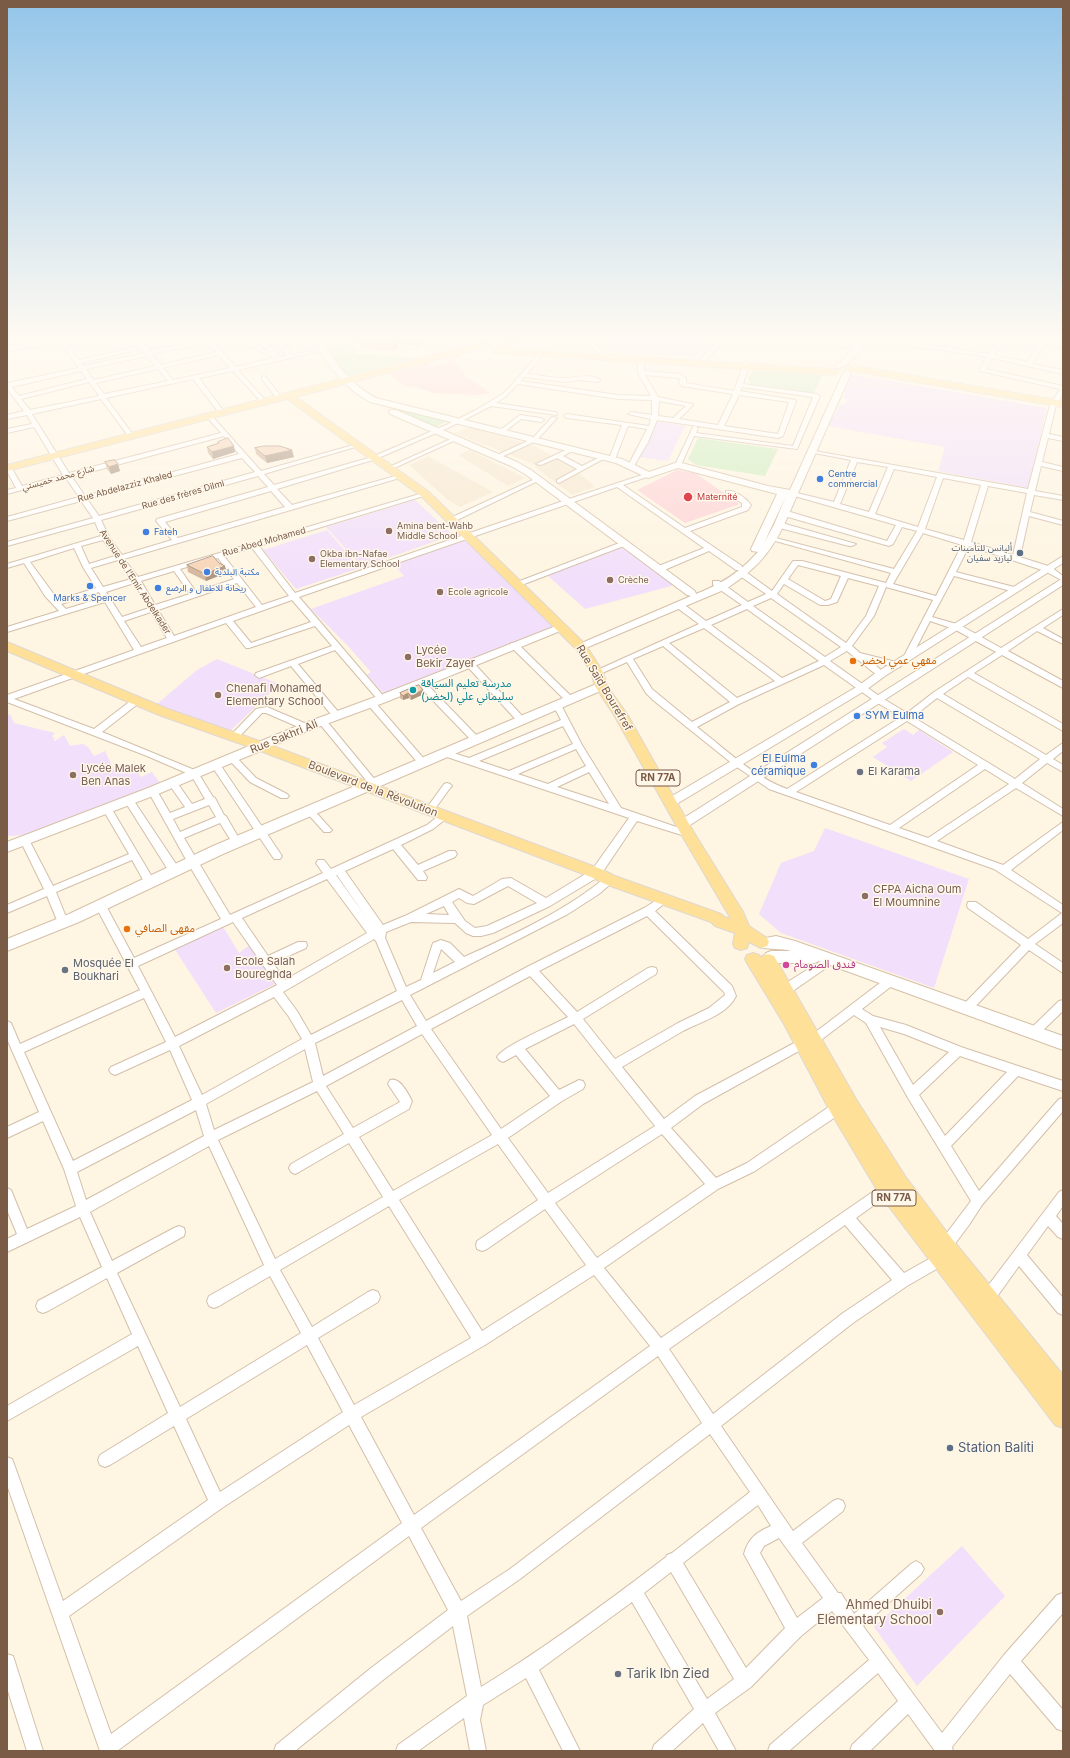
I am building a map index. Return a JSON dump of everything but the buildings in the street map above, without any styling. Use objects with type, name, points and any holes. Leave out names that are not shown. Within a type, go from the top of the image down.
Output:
[{"type":"main road","points":[[8,468],[202,418]]},
{"type":"main road","name":"Rue Saïd Bourefref","points":[[317,418],[359,445],[374,458],[425,494],[578,644],[596,672],[601,686],[620,714],[752,944]]},
{"type":"main road","points":[[405,418],[514,464],[539,479],[691,593]]},
{"type":"main road","points":[[446,418],[608,458],[631,466],[648,475],[678,465],[796,482]]},
{"type":"main road","points":[[578,644],[678,605],[719,585],[758,559],[772,539],[779,525],[822,418]]},
{"type":"main road","points":[[741,571],[796,482],[811,451],[824,418]]},
{"type":"main road","points":[[578,644],[691,593],[719,585]]},
{"type":"main road","name":"Rue Sakhri Ali","points":[[7,847],[153,791],[306,727],[376,701],[561,627]]},
{"type":"main road","name":"Boulevard de la Révolution","points":[[7,646],[72,674],[89,683],[233,738],[260,746],[369,785],[429,811],[596,873],[610,880],[716,918],[719,928],[752,944]]},
{"type":"main road","points":[[7,945],[100,906],[174,870],[309,810],[601,686]]},
{"type":"main road","points":[[752,944],[825,959],[1063,1043]]},
{"type":"main road","name":"RN 77A","points":[[752,944],[781,992],[807,1042],[844,1106],[879,1174],[892,1185],[984,1303],[1063,1417]]},
{"type":"main road","points":[[984,1303],[1063,1392]]},
{"type":"street","name":"Avenue de l'Emir Abdelkader","points":[[31,418],[97,519],[105,537],[121,557],[172,639]]},
{"type":"street","points":[[118,418],[131,436]]},
{"type":"street","points":[[212,418],[290,508]]},
{"type":"street","points":[[176,542],[160,522],[374,458],[436,432],[464,418]]},
{"type":"street","points":[[501,432],[519,418]]},
{"type":"street","points":[[527,418],[541,420]]},
{"type":"street","points":[[497,457],[534,440],[553,418]]},
{"type":"street","points":[[582,418],[650,428]]},
{"type":"street","points":[[655,418],[778,436],[781,435],[786,418]]},
{"type":"street","points":[[631,466],[655,418]]},
{"type":"street","points":[[720,427],[724,418]]},
{"type":"street","points":[[692,434],[795,448],[808,418]]},
{"type":"street","points":[[1016,558],[1045,435],[1052,418]]},
{"type":"street","points":[[559,481],[608,458],[626,424]]},
{"type":"street","points":[[678,465],[696,424]]},
{"type":"street","points":[[7,431],[35,425]]},
{"type":"street","name":"شارع محمد خميستي","points":[[7,492],[225,434]]},
{"type":"street","points":[[1045,435],[1063,439]]},
{"type":"street","points":[[390,468],[454,439]]},
{"type":"street","name":"Rue des frères Dilmi","points":[[7,544],[359,445]]},
{"type":"street","points":[[539,464],[572,449]]},
{"type":"street","points":[[811,451],[1063,498]]},
{"type":"street","name":"Rue Abdelazziz Khaled","points":[[7,519],[244,455]]},
{"type":"street","points":[[558,456],[582,469]]},
{"type":"street","points":[[836,505],[854,459]]},
{"type":"street","points":[[1038,463],[1063,469]]},
{"type":"street","points":[[871,516],[892,466]]},
{"type":"street","points":[[8,468],[20,489]]},
{"type":"street","points":[[7,699],[72,674],[172,639],[568,501],[648,475]]},
{"type":"street","points":[[692,726],[736,702],[824,661],[847,647],[870,616],[885,585],[896,572],[921,530],[941,475]]},
{"type":"street","points":[[87,567],[401,476]]},
{"type":"street","points":[[450,520],[539,479]]},
{"type":"street","points":[[444,753],[511,774],[635,817],[686,829],[756,778],[1063,580],[1048,569],[1016,558],[836,505],[796,482]]},
{"type":"street","points":[[907,658],[967,543],[985,484]]},
{"type":"street","points":[[618,485],[710,548],[857,654],[881,674]]},
{"type":"street","points":[[684,531],[745,508],[746,502],[728,492]]},
{"type":"street","name":"Rue Abed Mohamed","points":[[57,603],[425,494]]},
{"type":"street","points":[[784,513],[887,544],[890,543],[900,524]]},
{"type":"street","points":[[1026,513],[1063,523]]},
{"type":"street","points":[[779,525],[852,544]]},
{"type":"street","points":[[7,557],[10,565],[105,537]]},
{"type":"street","points":[[772,539],[896,572]]},
{"type":"street","points":[[516,584],[625,544]]},
{"type":"street","points":[[254,545],[336,648],[422,762]]},
{"type":"street","points":[[77,546],[87,567],[139,651]]},
{"type":"street","points":[[659,569],[710,548]]},
{"type":"street","points":[[219,555],[260,609]]},
{"type":"street","points":[[671,802],[862,688],[881,674],[1063,559]]},
{"type":"street","points":[[26,561],[48,594],[64,612]]},
{"type":"street","points":[[596,672],[773,594],[795,565],[799,563],[938,599]]},
{"type":"street","points":[[175,568],[195,596]]},
{"type":"street","points":[[951,573],[1015,590]]},
{"type":"street","points":[[783,580],[823,603],[828,603],[834,600],[845,574]]},
{"type":"street","points":[[119,620],[238,581]]},
{"type":"street","points":[[719,585],[879,700],[1063,813]]},
{"type":"street","points":[[7,630],[108,599]]},
{"type":"street","points":[[678,605],[781,681]]},
{"type":"street","points":[[788,793],[907,717],[938,694],[1063,612]]},
{"type":"street","points":[[928,618],[957,627],[1063,685]]},
{"type":"street","points":[[228,620],[248,646],[315,622]]},
{"type":"street","points":[[1037,628],[1063,642]]},
{"type":"street","points":[[664,643],[736,702]]},
{"type":"street","points":[[514,645],[563,702],[564,722],[618,810]]},
{"type":"street","points":[[259,675],[336,648]]},
{"type":"street","points":[[857,654],[897,664]]},
{"type":"street","points":[[628,659],[649,691],[756,778],[772,787],[788,793],[983,860],[1004,870],[1063,910]]},
{"type":"street","points":[[293,663],[337,716]]},
{"type":"street","points":[[469,664],[521,720]]},
{"type":"street","points":[[969,674],[1063,728]]},
{"type":"street","points":[[421,683],[475,739]]},
{"type":"street","points":[[938,694],[1063,769]]},
{"type":"street","points":[[7,699],[150,754],[194,773],[223,818],[236,842]]},
{"type":"street","points":[[95,733],[136,701]]},
{"type":"street","points":[[233,738],[259,711],[267,710],[306,727]]},
{"type":"street","points":[[322,722],[369,785]]},
{"type":"street","points":[[471,761],[564,722]]},
{"type":"street","points":[[511,774],[578,745]]},
{"type":"street","points":[[929,842],[1015,784],[1063,746]]},
{"type":"street","points":[[232,758],[253,780],[284,796]]},
{"type":"street","points":[[891,829],[984,764]]},
{"type":"street","points":[[216,765],[277,856]]},
{"type":"street","points":[[548,788],[592,767]]},
{"type":"street","points":[[173,783],[190,808]]},
{"type":"street","points":[[429,811],[447,786]]},
{"type":"street","points":[[153,791],[192,862],[232,919],[267,961],[293,1014],[309,1041],[319,1084],[480,1340]]},
{"type":"street","points":[[129,800],[174,870]]},
{"type":"street","points":[[167,818],[212,800]]},
{"type":"street","points":[[107,808],[150,882]]},
{"type":"street","points":[[309,810],[327,830]]},
{"type":"street","points":[[132,964],[395,844],[430,827],[444,816]]},
{"type":"street","points":[[447,900],[458,919],[472,932],[489,930],[546,903],[596,873],[635,817]]},
{"type":"street","points":[[178,836],[223,818]]},
{"type":"street","points":[[1004,870],[1063,825]]},
{"type":"street","points":[[25,840],[50,890],[63,922]]},
{"type":"street","points":[[395,844],[419,873],[452,854]]},
{"type":"street","points":[[7,909],[134,854]]},
{"type":"street","points":[[321,863],[333,871],[378,934],[404,994],[423,1027],[500,1137],[595,1267],[659,1346],[791,1542],[835,1599],[879,1662],[944,1749],[1010,1661],[1063,1601]]},
{"type":"street","points":[[70,1169],[199,1102],[309,1041],[404,994],[462,963],[503,944],[579,903],[596,892],[610,880]]},
{"type":"street","points":[[115,1070],[173,1044],[280,988],[378,934],[459,893],[471,900],[474,900],[506,882],[511,882],[546,903]]},
{"type":"street","points":[[7,1246],[83,1209],[211,1138],[319,1084],[531,970],[648,911],[665,899]]},
{"type":"street","points":[[972,905],[1063,969]]},
{"type":"street","points":[[100,906],[147,992],[173,1044],[199,1102],[211,1138],[272,1267],[353,1414],[410,1525],[458,1612],[476,1700],[472,1720],[478,1751]]},
{"type":"street","points":[[613,1066],[692,1021],[719,1008],[728,1002],[731,996],[728,989],[648,911]]},
{"type":"street","points":[[966,1009],[1028,944],[1063,917]]},
{"type":"street","points":[[410,918],[458,919]]},
{"type":"street","points":[[424,983],[437,946],[441,944],[446,946],[462,963]]},
{"type":"street","points":[[267,961],[302,945]]},
{"type":"street","points":[[781,992],[825,959]]},
{"type":"street","points":[[531,970],[576,1018],[663,1127],[714,1184]]},
{"type":"street","points":[[503,1057],[517,1048],[576,1018],[652,971]]},
{"type":"street","points":[[482,1245],[547,1201],[663,1127],[699,1100],[807,1042],[889,982]]},
{"type":"street","points":[[18,1050],[147,992]]},
{"type":"street","points":[[1033,1033],[1063,1004]]},
{"type":"street","points":[[853,1009],[870,1020],[906,1030],[958,1050],[1063,1086]]},
{"type":"street","points":[[870,1020],[912,1094],[978,1201]]},
{"type":"street","points":[[7,1026],[70,1169],[83,1209],[109,1269],[217,1503]]},
{"type":"street","points":[[517,1048],[558,1097]]},
{"type":"street","points":[[912,1094],[958,1050]]},
{"type":"street","points":[[944,1145],[1016,1070]]},
{"type":"street","points":[[295,1168],[405,1105],[406,1101],[394,1084]]},
{"type":"street","points":[[214,1301],[500,1137],[558,1097],[579,1085]]},
{"type":"street","points":[[282,1751],[377,1674],[458,1612],[515,1574],[789,1365],[848,1318],[944,1253],[978,1201],[1063,1103]]},
{"type":"street","points":[[59,1613],[217,1503],[353,1414],[480,1340],[595,1267],[714,1184],[751,1167],[844,1106]]},
{"type":"street","points":[[7,1133],[46,1114]]},
{"type":"street","points":[[7,1464],[108,1749],[410,1525],[659,1346],[892,1185]]},
{"type":"street","points":[[7,1194],[24,1237]]},
{"type":"street","points":[[984,1303],[1063,1196]]},
{"type":"street","points":[[1048,1216],[1063,1233]]},
{"type":"street","points":[[847,1217],[902,1281]]},
{"type":"street","points":[[43,1306],[179,1232]]},
{"type":"street","points":[[1018,1255],[1063,1308]]},
{"type":"street","points":[[105,1460],[373,1297]]},
{"type":"street","points":[[7,1414],[141,1337]]},
{"type":"street","points":[[404,1751],[476,1700],[529,1667],[634,1591],[672,1560],[760,1494]]},
{"type":"street","points":[[791,1542],[838,1506]]},
{"type":"street","points":[[782,1529],[762,1538],[753,1547],[752,1554],[795,1630]]},
{"type":"street","points":[[672,1560],[745,1680]]},
{"type":"street","points":[[853,1625],[916,1569]]},
{"type":"street","points":[[634,1591],[728,1751]]},
{"type":"street","points":[[660,1751],[704,1712],[745,1680],[795,1630],[835,1599]]},
{"type":"street","points":[[1010,1661],[1063,1723]]},
{"type":"street","points":[[7,1662],[35,1751]]},
{"type":"street","points":[[776,1751],[879,1662]]},
{"type":"street","points":[[529,1667],[572,1751]]},
{"type":"street","points":[[859,1751],[909,1702]]},
{"type":"shaded area","points":[[833,418],[1045,418],[1028,488],[938,471],[945,447],[828,426]]},
{"type":"shaded area","points":[[655,421],[685,426],[668,461],[638,457]]},
{"type":"shaded area","points":[[470,427],[535,446],[575,469],[595,487],[572,495],[535,467],[536,465],[454,433]]},
{"type":"shaded area","points":[[470,450],[525,478],[508,486],[458,455]]},
{"type":"shaded area","points":[[428,456],[493,492],[460,507],[448,500],[409,465]]},
{"type":"shaded area","name":"Maternité","points":[[677,470],[695,473],[740,504],[685,523],[637,490]]},
{"type":"shaded area","name":"Amina bent-Wahb Middle School","points":[[415,500],[453,535],[362,567],[326,527]]},
{"type":"shaded area","name":"Okba ibn-Nafae Elementary School","points":[[327,530],[360,568],[296,589],[263,550]]},
{"type":"shaded area","name":"Ecole agricole","points":[[468,538],[556,626],[385,695],[367,675],[371,672],[348,646],[311,609],[404,576],[393,564]]},
{"type":"shaded area","name":"Crèche","points":[[624,546],[675,585],[585,609],[546,574]]},
{"type":"shaded area","name":"Chenafi Mohamed Elementary School","points":[[217,659],[279,684],[228,733],[156,705],[197,670]]},
{"type":"shaded area","name":"Lycée Malek Ben Anas","points":[[10,714],[14,723],[55,733],[52,736],[55,739],[53,740],[55,741],[64,735],[70,746],[83,744],[88,747],[94,756],[105,751],[114,770],[132,764],[141,777],[152,772],[160,783],[28,835],[7,836],[7,716]]},
{"type":"shaded area","points":[[904,729],[913,735],[919,730],[953,752],[911,781],[873,757],[887,747],[882,743]]},
{"type":"shaded area","name":"CFPA Aicha Oum El Moumnine","points":[[825,828],[969,879],[934,988],[781,933],[759,914],[781,863],[814,851]]},
{"type":"shaded area","name":"Ecole Salah Boureghda","points":[[222,925],[239,953],[251,944],[275,984],[216,1013],[174,948]]},
{"type":"shaded area","name":"Ahmed Dhuibi Elementary School","points":[[962,1546],[1005,1596],[917,1686],[874,1627]]},
{"type":"green space","points":[[416,418],[440,418],[449,420],[436,427]]},
{"type":"green space","points":[[698,438],[778,449],[765,476],[696,465],[688,459]]},
{"type":"place","name":"Centre commercial","points":[[820,479]]},
{"type":"place","name":"Maternité","points":[[688,497]]},
{"type":"place","name":"Amina bent-Wahb Middle School","points":[[389,531]]},
{"type":"place","name":"Fateh","points":[[146,532]]},
{"type":"place","name":"أليانس للتأمينات ليازيد سفيان","points":[[1020,553]]},
{"type":"place","name":"Okba ibn-Nafae Elementary School","points":[[312,559]]},
{"type":"place","name":"مكتبة البلدية","points":[[207,572]]},
{"type":"place","name":"Crèche","points":[[610,580]]},
{"type":"place","name":"Marks & Spencer","points":[[90,586]]},
{"type":"place","name":"ريحانة للاطفال و الرضع","points":[[158,588]]},
{"type":"place","name":"Ecole agricole","points":[[440,592]]},
{"type":"place","name":"Lycée Bekir Zayer","points":[[408,657]]},
{"type":"place","name":"مقهي عمي لخضر","points":[[853,661]]},
{"type":"place","name":"مدرسة تعليم السياقة سليماني علي (لخضر)","points":[[413,690]]},
{"type":"place","name":"Chenafi Mohamed Elementary School","points":[[218,695]]},
{"type":"place","name":"SYM Eulma","points":[[857,716]]},
{"type":"place","name":"El Eulma céramique","points":[[814,765]]},
{"type":"place","name":"El Karama","points":[[860,772]]},
{"type":"place","name":"Lycée Malek Ben Anas","points":[[73,775]]},
{"type":"place","name":"CFPA Aicha Oum El Moumnine","points":[[865,896]]},
{"type":"place","name":"مقهى الصافي","points":[[127,929]]},
{"type":"place","name":"فندق الصومام","points":[[786,965]]},
{"type":"place","name":"Ecole Salah Boureghda","points":[[227,968]]},
{"type":"place","name":"Mosquée El Boukhari","points":[[65,970]]},
{"type":"place","name":"Station Baliti","points":[[950,1448]]},
{"type":"place","name":"Ahmed Dhuibi Elementary School","points":[[940,1612]]},
{"type":"place","name":"Tarik Ibn Zied","points":[[618,1674]]}]
